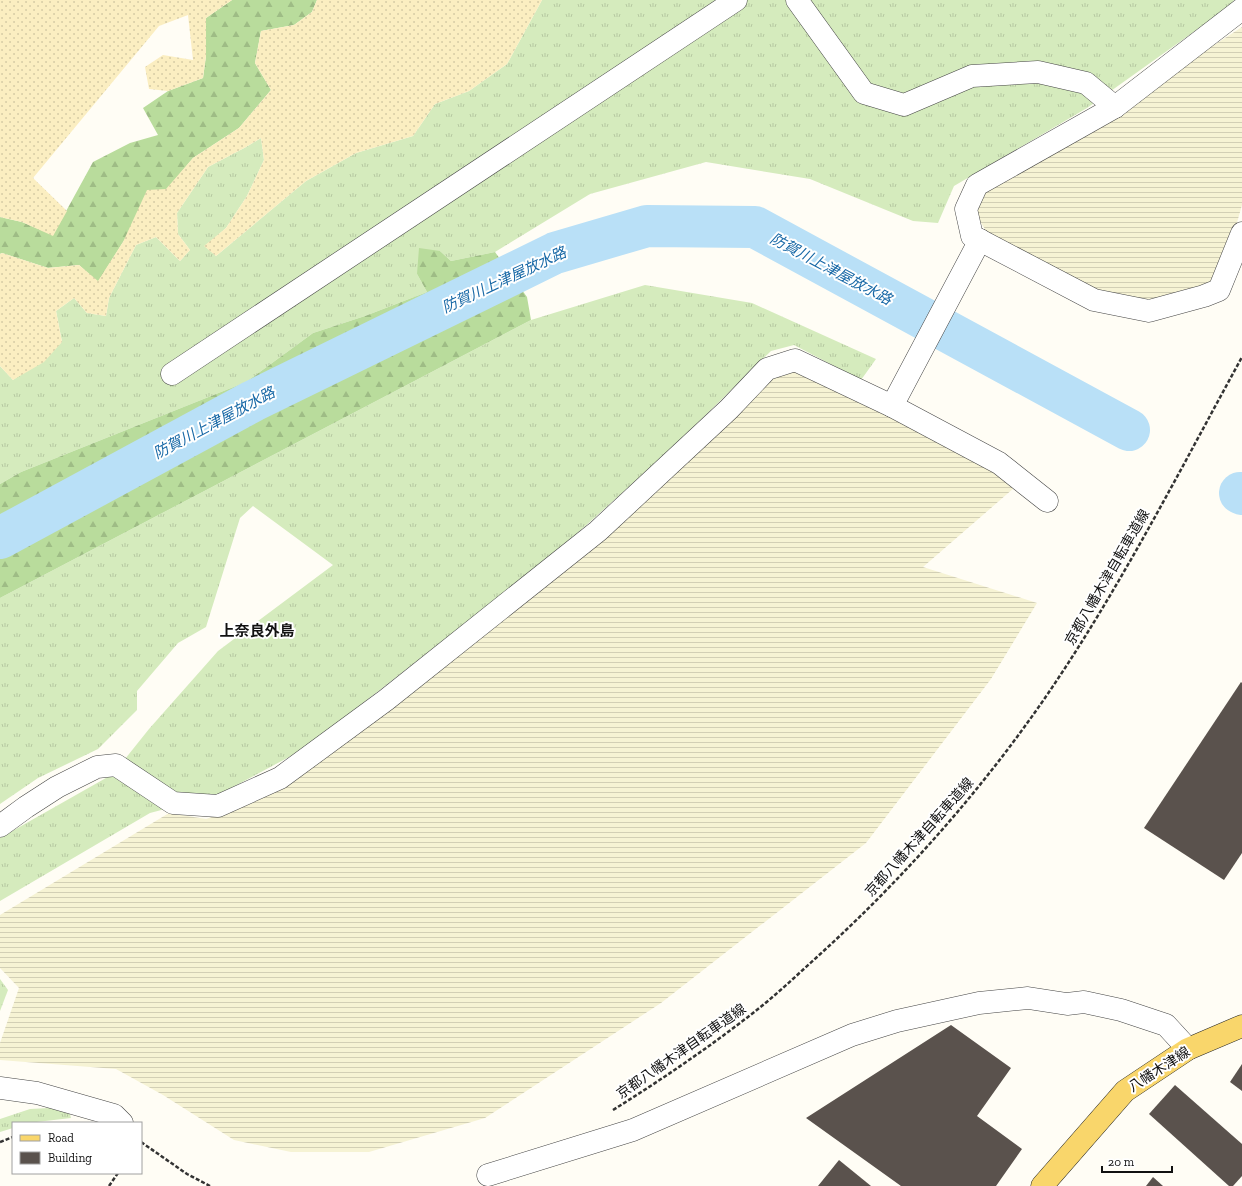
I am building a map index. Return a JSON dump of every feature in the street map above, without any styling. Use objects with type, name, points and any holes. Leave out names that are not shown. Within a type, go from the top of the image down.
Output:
[{"type":"main road","name":"八幡木津線","points":[[1042,1186],[1125,1091],[1188,1049],[1242,1026]]},
{"type":"street","points":[[172,374],[736,0]]},
{"type":"street","points":[[797,0],[864,93],[904,105],[972,76],[1038,72],[1086,83],[1115,107]]},
{"type":"street","points":[[1242,8],[1115,107],[977,185],[966,209],[972,236],[1094,300],[1149,311],[1204,296],[1219,290],[1242,233]]},
{"type":"street","points":[[892,406],[980,240]]},
{"type":"street","points":[[0,826],[57,787],[98,767],[116,765],[173,803],[218,806],[280,778],[386,700],[598,531],[729,409],[767,369],[795,360],[892,406],[999,463],[1047,501]]},
{"type":"street","points":[[488,1175],[633,1130],[852,1035],[897,1021],[979,1003],[1028,998],[1067,1004],[1084,1002],[1121,1010],[1166,1025],[1188,1049]]},
{"type":"street","points":[[0,1088],[37,1093],[114,1115],[121,1122]]},
{"type":"path","name":"京都八幡木津自転車道線","points":[[607,1114],[660,1080],[755,1011],[829,946],[873,904],[948,824],[1015,741],[1078,648],[1112,593],[1242,357]]},
{"type":"path","points":[[0,1142],[12,1137]]},
{"type":"path","points":[[142,1143],[187,1174],[210,1186]]},
{"type":"path","points":[[109,1186],[117,1174]]},
{"type":"shaded area","points":[[1242,27],[1242,205],[1226,261],[1209,286],[1153,307],[1120,302],[989,236],[975,213],[981,189],[1081,131]]},
{"type":"shaded area","points":[[800,367],[1021,482],[923,567],[1037,603],[991,679],[866,843],[661,1003],[485,1118],[369,1152],[291,1152],[234,1140],[163,1095],[116,1069],[0,1060],[0,1043],[19,988],[0,968],[0,915],[169,813],[206,819],[254,802],[502,620],[770,371]]},
{"type":"green space","points":[[232,0],[317,0],[312,12],[294,25],[261,31],[255,63],[271,90],[239,128],[193,158],[123,242],[98,282],[79,265],[48,268],[2,253],[0,254],[0,217],[22,222],[53,235],[93,162],[130,143],[158,135],[143,108],[168,91],[203,78],[206,56],[206,18]]},
{"type":"green space","points":[[542,0],[1234,0],[1230,6],[1087,108],[954,186],[938,223],[913,221],[810,179],[706,162],[590,194],[495,252],[451,261],[440,251],[417,274],[427,292],[365,316],[313,333],[246,382],[21,472],[0,484],[0,366],[13,380],[62,342],[56,311],[74,298],[87,313],[106,316],[109,298],[136,245],[156,237],[180,261],[190,250],[178,234],[177,213],[208,167],[261,138],[264,160],[247,196],[226,228],[205,246],[216,256],[306,181],[356,153],[413,136],[435,104],[469,91],[507,64]]},
{"type":"green space","points":[[419,248],[440,251],[451,261],[495,252],[527,297],[531,320],[0,598],[0,484],[21,472],[246,382],[313,333],[365,316],[427,292],[417,274]]},
{"type":"green space","points":[[645,285],[752,303],[876,359],[861,380],[794,345],[771,351],[672,448],[553,555],[304,749],[218,795],[150,813],[0,901],[0,838],[113,774],[149,729],[218,651],[333,565],[253,506],[240,518],[206,627],[178,643],[137,691],[137,710],[98,749],[38,778],[0,804],[0,598],[531,320]]},
{"type":"green space","points":[[0,979],[8,990],[0,1011]]},
{"type":"green space","points":[[68,1107],[71,1118],[37,1122],[12,1122],[12,1128],[0,1132],[0,1119],[30,1109]]},
{"type":"sand","points":[[0,0],[232,0],[206,18],[206,56],[203,78],[168,91],[149,89],[145,67],[163,55],[193,60],[188,15],[159,26],[33,178],[67,211],[53,236],[22,222],[0,217]]},
{"type":"sand","points":[[317,0],[542,0],[507,64],[469,91],[435,104],[413,136],[356,153],[306,181],[216,256],[204,246],[226,228],[247,196],[264,160],[261,138],[208,167],[177,213],[178,234],[190,250],[180,261],[156,237],[136,245],[109,298],[106,316],[87,313],[74,298],[56,311],[62,342],[44,362],[13,380],[0,366],[0,254],[2,253],[48,268],[79,265],[98,281],[123,242],[147,190],[166,189],[193,158],[239,128],[271,90],[255,63],[261,31],[294,25],[312,12]]},
{"type":"building","points":[[1241,682],[1242,853],[1224,880],[1144,828]]},
{"type":"building","points":[[951,1025],[1011,1068],[977,1116],[1022,1149],[996,1186],[901,1186],[806,1118]]},
{"type":"building","points":[[1242,1064],[1242,1091],[1230,1082]]},
{"type":"building","points":[[1175,1085],[1242,1144],[1242,1176],[1233,1186],[1229,1186],[1149,1114]]},
{"type":"building","points":[[839,1160],[871,1186],[818,1186]]},
{"type":"building","points":[[1153,1177],[1163,1186],[1146,1186]]},
{"type":"waterway","name":"防賀川上津屋放水路","points":[[0,538],[253,401],[555,253],[647,226],[755,227],[1129,430]]},
{"type":"district","name":"上奈良外島","points":[[257,631]]}]
